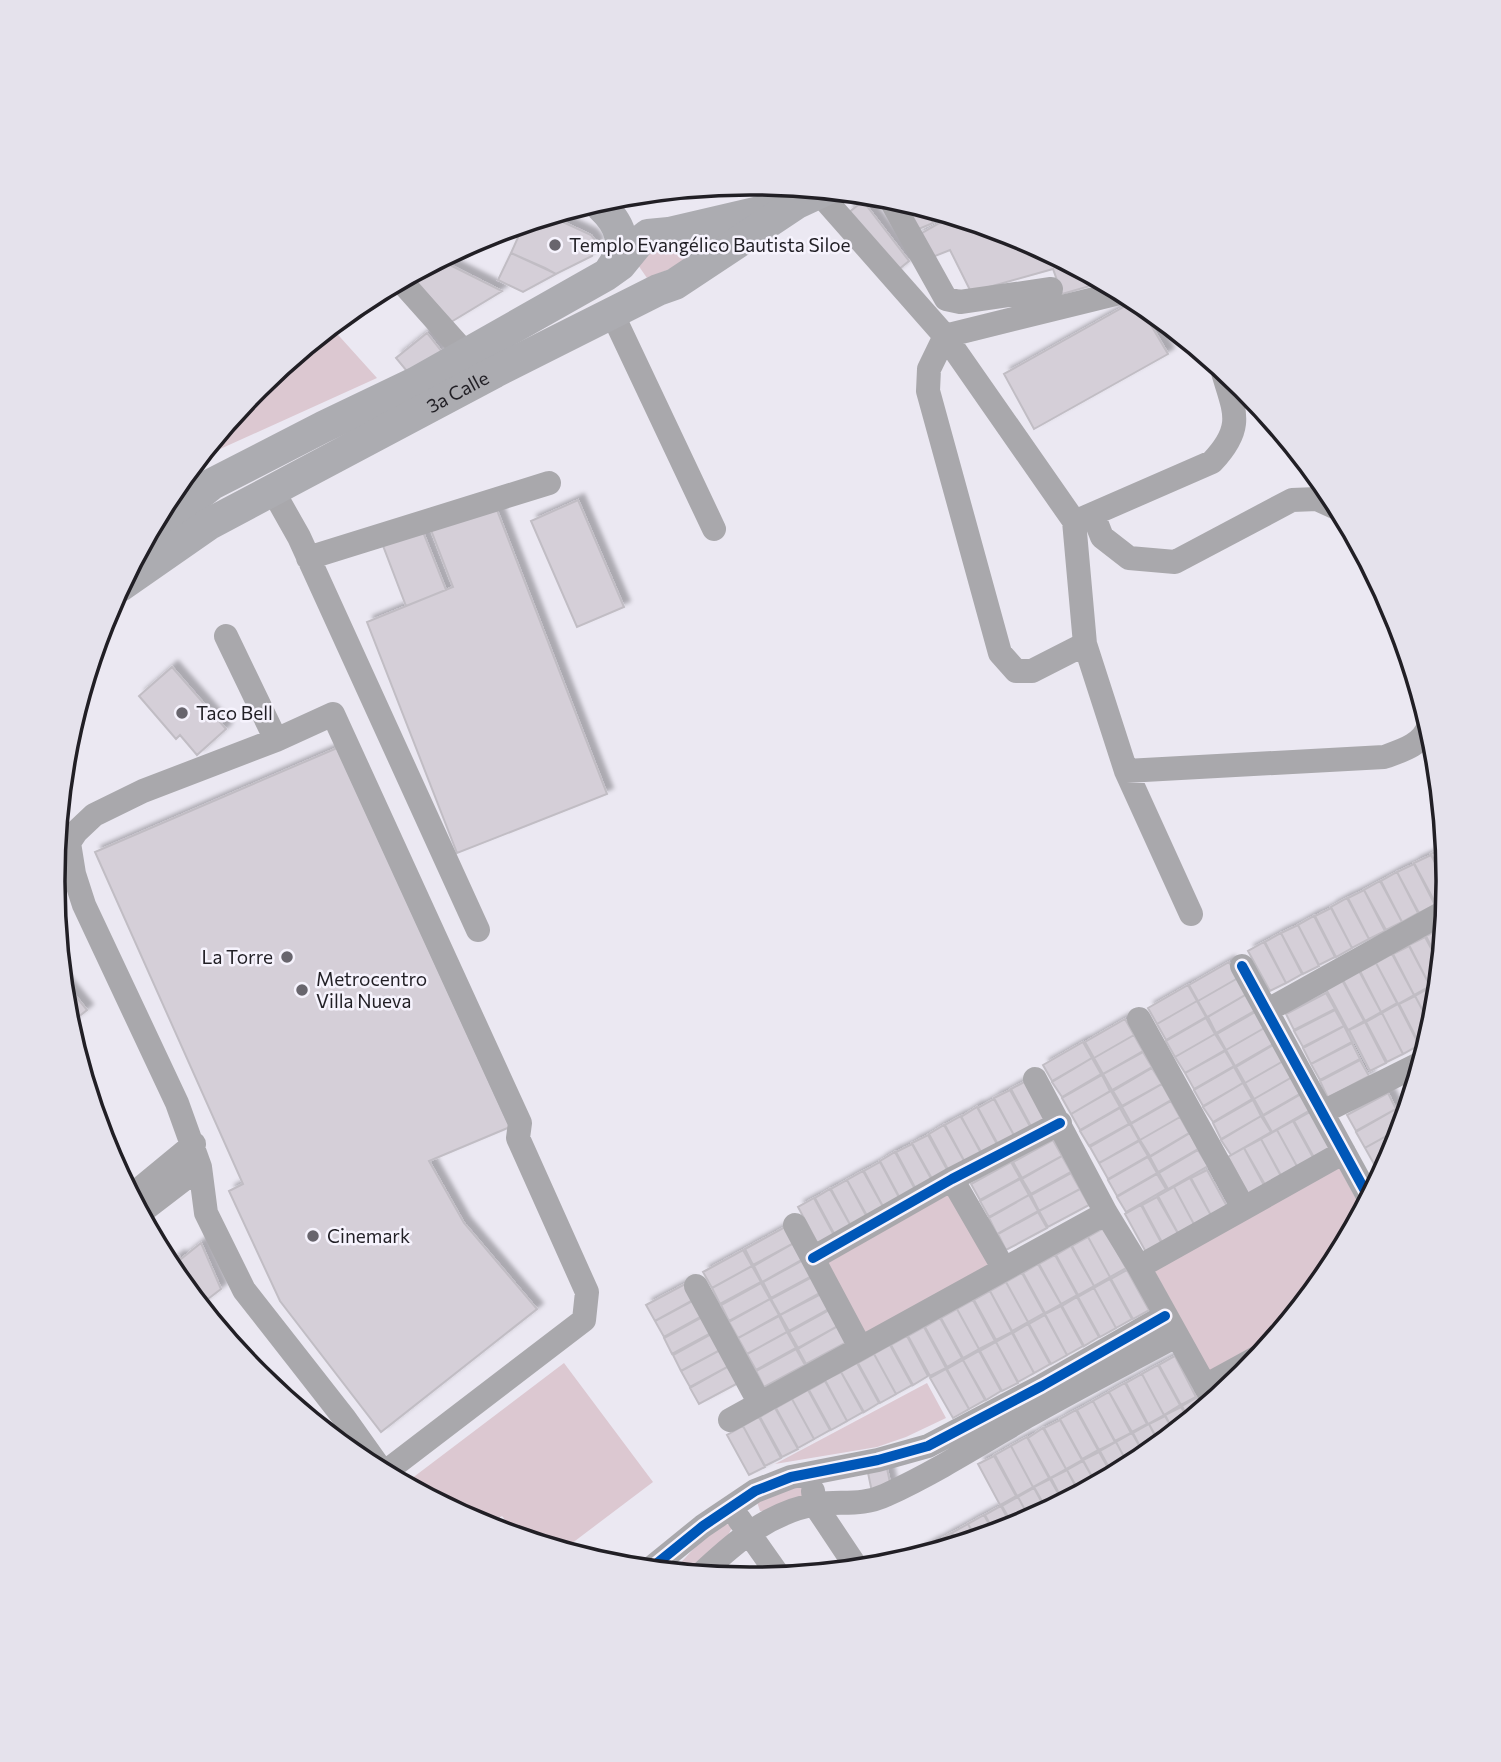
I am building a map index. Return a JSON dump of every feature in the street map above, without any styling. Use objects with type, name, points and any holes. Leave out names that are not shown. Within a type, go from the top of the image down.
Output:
[{"type":"main road","points":[[661,233],[806,198]]},
{"type":"main road","name":"3a Calle","points":[[137,574],[209,524],[484,378],[658,290],[675,284],[810,198]]},
{"type":"main road","points":[[609,210],[684,241],[690,252],[690,263],[682,278]]},
{"type":"main road","points":[[604,211],[617,225],[622,237],[619,255],[606,275]]},
{"type":"main road","name":"3a Calle","points":[[168,520],[212,484],[467,355],[606,275],[629,258],[644,238],[661,233]]},
{"type":"street","points":[[817,199],[945,336],[1084,518],[1102,537],[1129,558],[1175,562],[1292,500],[1322,501]]},
{"type":"street","points":[[897,211],[946,299],[960,302],[1051,289]]},
{"type":"street","points":[[406,288],[467,355]]},
{"type":"street","points":[[945,336],[1107,296]]},
{"type":"street","points":[[612,313],[714,529]]},
{"type":"street","points":[[945,336],[929,369],[928,391],[1000,653],[1016,671],[1032,671],[1085,644]]},
{"type":"street","points":[[1084,518],[1212,462],[1227,446],[1236,418],[1228,389]]},
{"type":"street","points":[[309,558],[550,484]]},
{"type":"street","points":[[273,491],[309,558],[478,930]]},
{"type":"street","points":[[1084,518],[1085,644],[1126,771],[1191,914]]},
{"type":"street","points":[[226,636],[276,740]]},
{"type":"street","points":[[66,849],[94,815],[143,791],[276,740],[333,714],[520,1122],[518,1138],[587,1292],[584,1320],[383,1459]]},
{"type":"street","points":[[1126,771],[1384,757],[1412,747],[1421,738]]},
{"type":"street","points":[[65,864],[177,1103],[197,1156],[206,1213],[244,1290],[337,1426]]},
{"type":"street","points":[[1268,1010],[1435,917]]},
{"type":"street","points":[[1242,966],[1364,1188]]},
{"type":"street","points":[[1139,1019],[1243,1207]]},
{"type":"street","points":[[1323,1112],[1410,1069]]},
{"type":"street","points":[[1035,1079],[1106,1213],[1208,1392]]},
{"type":"street","points":[[813,1258],[952,1179],[1060,1123]]},
{"type":"street","points":[[1139,1267],[1344,1152]]},
{"type":"street","points":[[139,1191],[197,1156]]},
{"type":"street","points":[[147,1206],[197,1156]]},
{"type":"street","points":[[952,1179],[1004,1269]]},
{"type":"street","points":[[730,1420],[1106,1213]]},
{"type":"street","points":[[795,1225],[860,1347]]},
{"type":"street","points":[[696,1286],[759,1402]]},
{"type":"street","points":[[710,1565],[729,1546],[776,1518],[815,1505],[855,1504],[880,1498],[933,1457],[1170,1326]]},
{"type":"street","points":[[661,1561],[755,1491],[791,1477],[878,1460],[933,1457]]},
{"type":"street","points":[[810,1473],[815,1505],[851,1559]]},
{"type":"street","points":[[731,1507],[772,1566]]},
{"type":"shaded area","points":[[678,242],[685,255],[685,263],[647,278],[638,265],[640,249]]},
{"type":"shaded area","points":[[337,334],[377,378],[217,450],[266,396],[298,365]]},
{"type":"shaded area","points":[[1339,1167],[1357,1201],[1321,1262],[1266,1333],[1253,1347],[1209,1371],[1153,1268]]},
{"type":"shaded area","points":[[950,1190],[991,1266],[865,1335],[824,1259]]},
{"type":"shaded area","points":[[564,1363],[653,1482],[572,1543],[506,1521],[502,1516],[498,1519],[488,1515],[413,1478]]},
{"type":"shaded area","points":[[927,1383],[946,1418],[877,1447],[775,1464]]},
{"type":"shaded area","points":[[798,1486],[803,1488],[802,1497],[760,1511],[757,1502]]},
{"type":"shaded area","points":[[724,1525],[733,1526],[727,1537],[697,1564],[681,1563],[699,1543]]},
{"type":"building","points":[[859,204],[866,205],[909,261],[893,274],[847,214]]},
{"type":"building","points":[[906,214],[932,220],[933,223],[914,231]]},
{"type":"building","name":"Templo Evangélico Bautista Siloe","points":[[563,222],[591,235],[597,243],[592,256],[556,274],[511,253],[519,236]]},
{"type":"building","points":[[940,223],[1013,247],[1091,286],[1062,294],[1053,269],[971,292],[950,250],[925,260],[917,236]]},
{"type":"building","points":[[511,253],[556,274],[523,292],[498,280]]},
{"type":"building","points":[[450,265],[502,291],[451,322],[417,282]]},
{"type":"building","points":[[1124,307],[1151,325],[1168,354],[1034,429],[1004,374]]},
{"type":"building","points":[[427,333],[442,352],[411,376],[396,358]]},
{"type":"building","points":[[578,500],[624,607],[577,627],[531,521]]},
{"type":"building","points":[[495,505],[607,794],[457,853],[367,622],[453,587],[431,530]]},
{"type":"building","points":[[421,527],[446,590],[406,606],[382,543]]},
{"type":"building","name":"Taco Bell","points":[[172,667],[226,729],[197,755],[180,735],[176,739],[139,696]]},
{"type":"building","name":"Metrocentro Villa Nueva","points":[[337,748],[510,1127],[429,1161],[464,1223],[537,1309],[381,1432],[280,1301],[229,1191],[243,1184],[95,852]]},
{"type":"building","points":[[1431,855],[1436,864],[1436,903],[1414,863]]},
{"type":"building","points":[[1414,864],[1435,905],[1419,913],[1397,872]]},
{"type":"building","points":[[1397,872],[1418,913],[1402,922],[1381,881]]},
{"type":"building","points":[[1380,881],[1402,922],[1386,930],[1364,890]]},
{"type":"building","points":[[1364,890],[1385,931],[1369,939],[1348,898]]},
{"type":"building","points":[[1347,898],[1369,939],[1352,948],[1331,907]]},
{"type":"building","points":[[1331,908],[1352,948],[1336,957],[1315,916]]},
{"type":"building","points":[[1314,916],[1335,957],[1319,965],[1298,925]]},
{"type":"building","points":[[1298,925],[1319,966],[1303,974],[1281,933]]},
{"type":"building","points":[[1434,932],[1432,949],[1426,936]]},
{"type":"building","points":[[1281,933],[1302,974],[1286,983],[1265,942]]},
{"type":"building","points":[[1425,937],[1432,951],[1428,982],[1409,945]]},
{"type":"building","points":[[1264,942],[1286,983],[1270,991],[1248,951]]},
{"type":"building","points":[[1409,946],[1428,983],[1427,987],[1414,995],[1393,954]]},
{"type":"building","points":[[1392,954],[1414,995],[1398,1004],[1376,963]]},
{"type":"building","points":[[1229,962],[1238,978],[1198,1001],[1189,985]]},
{"type":"building","points":[[1376,963],[1397,1003],[1381,1012],[1360,971]]},
{"type":"building","points":[[1359,971],[1381,1012],[1365,1021],[1343,980]]},
{"type":"building","points":[[1238,978],[1247,994],[1207,1017],[1198,1001]]},
{"type":"building","points":[[1342,980],[1364,1021],[1348,1030],[1326,989]]},
{"type":"building","points":[[1188,985],[1197,1001],[1157,1024],[1148,1008]]},
{"type":"building","points":[[1427,989],[1424,1012],[1415,996]]},
{"type":"building","points":[[1326,993],[1335,1009],[1294,1030],[1286,1014]]},
{"type":"building","points":[[1247,994],[1256,1010],[1216,1033],[1208,1017]]},
{"type":"building","points":[[75,995],[87,1010],[78,1017]]},
{"type":"building","points":[[1415,996],[1423,1012],[1417,1040],[1399,1004]]},
{"type":"building","points":[[1197,1001],[1206,1017],[1166,1040],[1157,1024]]},
{"type":"building","points":[[1398,1004],[1417,1041],[1416,1047],[1403,1054],[1382,1013]]},
{"type":"building","points":[[1335,1010],[1344,1026],[1303,1047],[1294,1031]]},
{"type":"building","points":[[1257,1011],[1266,1027],[1226,1050],[1217,1034]]},
{"type":"building","points":[[1382,1013],[1403,1054],[1387,1062],[1366,1022]]},
{"type":"building","points":[[1206,1018],[1215,1034],[1175,1057],[1166,1041]]},
{"type":"building","points":[[1125,1019],[1134,1035],[1094,1058],[1085,1042]]},
{"type":"building","points":[[1365,1022],[1386,1063],[1370,1071],[1349,1030]]},
{"type":"building","points":[[1344,1026],[1352,1042],[1311,1064],[1303,1048]]},
{"type":"building","points":[[1266,1027],[1275,1043],[1235,1066],[1226,1050]]},
{"type":"building","points":[[1215,1034],[1225,1050],[1185,1073],[1175,1057]]},
{"type":"building","points":[[1134,1035],[1143,1051],[1103,1074],[1094,1058]]},
{"type":"building","points":[[1083,1042],[1092,1058],[1052,1081],[1043,1065]]},
{"type":"building","points":[[1352,1043],[1360,1059],[1320,1080],[1311,1064]]},
{"type":"building","points":[[1275,1044],[1285,1060],[1245,1083],[1236,1067]]},
{"type":"building","points":[[1225,1051],[1234,1066],[1194,1089],[1185,1073]]},
{"type":"building","points":[[1143,1052],[1152,1067],[1112,1090],[1103,1074]]},
{"type":"building","points":[[1092,1058],[1101,1074],[1062,1097],[1052,1082]]},
{"type":"building","points":[[1285,1060],[1294,1076],[1254,1099],[1245,1083]]},
{"type":"building","points":[[1360,1060],[1369,1076],[1328,1098],[1320,1081]]},
{"type":"building","points":[[1234,1067],[1243,1083],[1203,1106],[1194,1090]]},
{"type":"building","points":[[1152,1068],[1162,1084],[1122,1106],[1113,1091]]},
{"type":"building","points":[[1102,1075],[1110,1091],[1071,1114],[1062,1098]]},
{"type":"building","points":[[1294,1076],[1303,1092],[1263,1115],[1254,1099]]},
{"type":"building","points":[[1026,1081],[1049,1121],[1033,1130],[1011,1089]]},
{"type":"building","points":[[1243,1083],[1252,1099],[1213,1122],[1203,1107]]},
{"type":"building","points":[[1162,1084],[1171,1100],[1131,1123],[1122,1107]]},
{"type":"building","points":[[1010,1090],[1032,1130],[1016,1139],[994,1098]]},
{"type":"building","points":[[1111,1091],[1120,1107],[1080,1130],[1071,1114]]},
{"type":"building","points":[[1303,1093],[1312,1109],[1272,1132],[1263,1116]]},
{"type":"building","points":[[1388,1093],[1396,1109],[1356,1131],[1347,1115]]},
{"type":"building","points":[[994,1099],[1016,1139],[1000,1148],[978,1108]]},
{"type":"building","points":[[1253,1100],[1261,1116],[1221,1139],[1213,1123]]},
{"type":"building","points":[[1171,1101],[1180,1117],[1140,1140],[1131,1124]]},
{"type":"building","points":[[977,1107],[999,1148],[984,1157],[961,1117]]},
{"type":"building","points":[[1120,1108],[1129,1124],[1089,1146],[1080,1131]]},
{"type":"building","points":[[1396,1109],[1387,1136],[1365,1148],[1356,1132]]},
{"type":"building","points":[[1310,1112],[1332,1152],[1316,1161],[1294,1121]]},
{"type":"building","points":[[961,1116],[983,1157],[967,1166],[945,1125]]},
{"type":"building","points":[[1261,1116],[1271,1132],[1231,1155],[1221,1140]]},
{"type":"building","points":[[1180,1117],[1189,1133],[1150,1156],[1140,1140]]},
{"type":"building","points":[[1293,1121],[1315,1161],[1299,1170],[1277,1130]]},
{"type":"building","points":[[1130,1124],[1139,1140],[1099,1163],[1090,1147]]},
{"type":"building","points":[[944,1125],[967,1166],[951,1175],[929,1134]]},
{"type":"building","points":[[1277,1130],[1299,1170],[1283,1179],[1261,1139]]},
{"type":"building","points":[[1190,1133],[1198,1149],[1158,1172],[1150,1157]]},
{"type":"building","points":[[928,1135],[950,1175],[935,1184],[912,1143]]},
{"type":"building","points":[[1387,1136],[1374,1164],[1365,1148]]},
{"type":"building","points":[[1261,1139],[1283,1180],[1267,1188],[1244,1148]]},
{"type":"building","points":[[1053,1140],[1062,1156],[1022,1178],[1013,1162]]},
{"type":"building","points":[[1139,1141],[1148,1156],[1108,1179],[1099,1163]]},
{"type":"building","points":[[912,1144],[934,1184],[918,1193],[896,1152]]},
{"type":"building","points":[[1244,1148],[1266,1189],[1250,1197],[1228,1157]]},
{"type":"building","points":[[1198,1150],[1208,1166],[1168,1189],[1159,1173]]},
{"type":"building","points":[[895,1152],[917,1193],[902,1202],[880,1161]]},
{"type":"building","points":[[1062,1156],[1071,1172],[1031,1194],[1022,1179]]},
{"type":"building","points":[[1148,1157],[1157,1173],[1117,1196],[1108,1180]]},
{"type":"building","points":[[880,1162],[902,1203],[886,1212],[864,1171]]},
{"type":"building","points":[[1011,1162],[1020,1178],[980,1200],[971,1184]]},
{"type":"building","points":[[1207,1170],[1229,1210],[1213,1219],[1191,1178]]},
{"type":"building","points":[[863,1171],[886,1212],[870,1221],[847,1180]]},
{"type":"building","points":[[1071,1173],[1080,1189],[1039,1211],[1031,1195]]},
{"type":"building","points":[[1157,1174],[1166,1189],[1126,1212],[1117,1197]]},
{"type":"building","points":[[1190,1178],[1213,1219],[1196,1228],[1174,1187]]},
{"type":"building","points":[[1020,1179],[1029,1195],[989,1217],[980,1201]]},
{"type":"building","points":[[847,1180],[869,1221],[853,1230],[831,1189]]},
{"type":"building","points":[[1174,1187],[1196,1228],[1180,1237],[1158,1196]]},
{"type":"building","points":[[830,1189],[853,1230],[837,1239],[815,1198]]},
{"type":"building","points":[[1080,1189],[1089,1205],[1048,1227],[1039,1211]]},
{"type":"building","points":[[1029,1195],[1038,1211],[997,1234],[989,1218]]},
{"type":"building","points":[[1157,1197],[1180,1237],[1164,1246],[1142,1205]]},
{"type":"building","points":[[814,1198],[836,1239],[820,1248],[798,1207]]},
{"type":"building","points":[[1141,1205],[1163,1246],[1147,1254],[1125,1214]]},
{"type":"building","points":[[1038,1212],[1047,1228],[1006,1250],[998,1234]]},
{"type":"building","points":[[785,1227],[794,1243],[753,1265],[745,1249]]},
{"type":"building","points":[[1104,1228],[1126,1268],[1110,1277],[1088,1237]]},
{"type":"building","points":[[1088,1237],[1110,1277],[1094,1286],[1072,1246]]},
{"type":"building","points":[[201,1243],[221,1289],[207,1299],[177,1257],[181,1259]]},
{"type":"building","points":[[794,1243],[803,1259],[762,1282],[754,1266]]},
{"type":"building","points":[[1071,1246],[1094,1286],[1078,1295],[1056,1255]]},
{"type":"building","points":[[743,1250],[752,1266],[712,1288],[703,1272]]},
{"type":"building","points":[[1055,1255],[1077,1295],[1061,1304],[1039,1264]]},
{"type":"building","points":[[803,1260],[812,1276],[771,1298],[763,1282]]},
{"type":"building","points":[[1038,1264],[1061,1304],[1045,1313],[1023,1273]]},
{"type":"building","points":[[752,1266],[761,1282],[720,1304],[712,1288]]},
{"type":"building","points":[[1127,1270],[1149,1310],[1133,1319],[1111,1279]]},
{"type":"building","points":[[1022,1273],[1044,1313],[1028,1322],[1006,1282]]},
{"type":"building","points":[[812,1277],[820,1293],[780,1315],[771,1299]]},
{"type":"building","points":[[1110,1279],[1132,1319],[1116,1328],[1094,1288]]},
{"type":"building","points":[[1006,1282],[1028,1322],[1012,1331],[990,1291]]},
{"type":"building","points":[[687,1283],[695,1299],[655,1321],[646,1305]]},
{"type":"building","points":[[761,1283],[770,1299],[729,1321],[721,1305]]},
{"type":"building","points":[[1094,1288],[1116,1328],[1100,1337],[1078,1297]]},
{"type":"building","points":[[990,1291],[1012,1332],[996,1340],[974,1300]]},
{"type":"building","points":[[821,1294],[829,1309],[789,1331],[780,1315]]},
{"type":"building","points":[[1077,1297],[1099,1337],[1084,1346],[1062,1306]]},
{"type":"building","points":[[696,1299],[704,1315],[664,1337],[655,1321]]},
{"type":"building","points":[[770,1299],[779,1315],[738,1338],[729,1322]]},
{"type":"building","points":[[973,1300],[995,1341],[979,1349],[957,1309]]},
{"type":"building","points":[[1061,1306],[1083,1346],[1067,1355],[1045,1314]]},
{"type":"building","points":[[957,1309],[979,1349],[963,1358],[941,1318]]},
{"type":"building","points":[[829,1310],[838,1326],[798,1348],[789,1332]]},
{"type":"building","points":[[1045,1315],[1067,1355],[1051,1364],[1029,1324]]},
{"type":"building","points":[[704,1316],[713,1332],[672,1354],[664,1338]]},
{"type":"building","points":[[779,1316],[787,1332],[747,1354],[738,1338]]},
{"type":"building","points":[[940,1318],[962,1358],[947,1367],[925,1327]]},
{"type":"building","points":[[1028,1324],[1050,1364],[1034,1373],[1013,1333]]},
{"type":"building","points":[[838,1326],[847,1342],[806,1364],[798,1349]]},
{"type":"building","points":[[924,1327],[946,1368],[930,1376],[908,1336]]},
{"type":"building","points":[[787,1332],[796,1348],[756,1370],[747,1354]]},
{"type":"building","points":[[713,1333],[722,1349],[681,1371],[673,1355]]},
{"type":"building","points":[[1012,1333],[1034,1373],[1018,1382],[996,1342]]},
{"type":"building","points":[[907,1336],[928,1376],[913,1385],[891,1345]]},
{"type":"building","points":[[996,1342],[1018,1383],[1002,1391],[980,1351]]},
{"type":"building","points":[[890,1345],[912,1385],[896,1394],[874,1354]]},
{"type":"building","points":[[722,1349],[731,1365],[690,1387],[681,1371]]},
{"type":"building","points":[[796,1349],[805,1365],[764,1387],[756,1371]]},
{"type":"building","points":[[979,1351],[1001,1391],[986,1400],[963,1360]]},
{"type":"building","points":[[874,1354],[896,1394],[880,1403],[858,1363]]},
{"type":"building","points":[[1175,1356],[1196,1397],[1181,1405],[1159,1365]]},
{"type":"building","points":[[963,1360],[985,1400],[969,1409],[947,1369]]},
{"type":"building","points":[[857,1363],[879,1403],[864,1412],[841,1372]]},
{"type":"building","points":[[731,1365],[740,1382],[699,1404],[690,1388]]},
{"type":"building","points":[[1158,1365],[1180,1405],[1164,1415],[1142,1374]]},
{"type":"building","points":[[946,1369],[969,1409],[953,1418],[930,1378]]},
{"type":"building","points":[[841,1372],[863,1412],[847,1421],[825,1380]]},
{"type":"building","points":[[1142,1374],[1164,1415],[1148,1424],[1126,1383]]},
{"type":"building","points":[[825,1381],[847,1421],[831,1430],[809,1390]]},
{"type":"building","points":[[1125,1383],[1147,1424],[1132,1432],[1109,1392]]},
{"type":"building","points":[[808,1390],[830,1430],[814,1439],[792,1399]]},
{"type":"building","points":[[1109,1392],[1131,1433],[1115,1441],[1093,1401]]},
{"type":"building","points":[[1198,1397],[1199,1400],[1185,1412],[1182,1406]]},
{"type":"building","points":[[792,1399],[814,1439],[798,1448],[776,1408]]},
{"type":"building","points":[[1093,1401],[1115,1442],[1099,1450],[1077,1410]]},
{"type":"building","points":[[1181,1407],[1184,1412],[1170,1424],[1165,1415]]},
{"type":"building","points":[[775,1408],[798,1449],[782,1457],[760,1417]]},
{"type":"building","points":[[1076,1410],[1098,1450],[1082,1459],[1060,1419]]},
{"type":"building","points":[[1165,1416],[1169,1424],[1155,1434],[1149,1424]]},
{"type":"building","points":[[759,1417],[781,1458],[765,1466],[743,1426]]},
{"type":"building","points":[[1060,1420],[1082,1460],[1066,1469],[1044,1428]]},
{"type":"building","points":[[1149,1424],[1154,1435],[1139,1445],[1133,1433]]},
{"type":"building","points":[[743,1426],[765,1467],[749,1475],[727,1435]]},
{"type":"building","points":[[1043,1428],[1066,1469],[1050,1478],[1028,1438]]},
{"type":"building","points":[[1132,1433],[1139,1445],[1123,1456],[1116,1442]]},
{"type":"building","points":[[1027,1437],[1049,1478],[1033,1487],[1011,1446]]},
{"type":"building","points":[[1116,1442],[1123,1456],[1108,1466],[1100,1451]]},
{"type":"building","points":[[1011,1446],[1033,1487],[1017,1496],[995,1455]]},
{"type":"building","points":[[1099,1452],[1107,1466],[1092,1476],[1083,1460]]},
{"type":"building","points":[[994,1456],[1016,1496],[1000,1505],[978,1464]]},
{"type":"building","points":[[1083,1461],[1091,1476],[1075,1485],[1067,1470]]},
{"type":"building","points":[[886,1464],[891,1487],[872,1492],[867,1468]]},
{"type":"building","points":[[1067,1470],[1075,1485],[1059,1493],[1051,1478]]},
{"type":"building","points":[[1050,1479],[1058,1494],[1042,1501],[1034,1487]]},
{"type":"building","points":[[1034,1488],[1042,1502],[1025,1510],[1018,1497]]},
{"type":"building","points":[[1018,1497],[1025,1510],[1008,1517],[1002,1506]]},
{"type":"building","points":[[1001,1506],[1007,1517],[990,1523],[985,1515]]},
{"type":"building","points":[[984,1515],[989,1524],[971,1530],[968,1524]]},
{"type":"building","points":[[968,1524],[971,1530],[953,1535],[952,1533]]},
{"type":"cycle path","points":[[1242,966],[1364,1188]]},
{"type":"cycle path","points":[[813,1258],[952,1179],[1060,1123]]},
{"type":"cycle path","points":[[660,1561],[703,1526],[755,1491],[791,1477],[878,1460],[928,1446],[1042,1386],[1165,1316]]},
{"type":"place","name":"Templo Evangélico Bautista Siloe","points":[[555,245]]},
{"type":"place","name":"Taco Bell","points":[[182,713]]},
{"type":"place","name":"La Torre","points":[[287,957]]},
{"type":"place","name":"Metrocentro Villa Nueva","points":[[302,990]]},
{"type":"place","name":"Cinemark","points":[[313,1236]]}]
